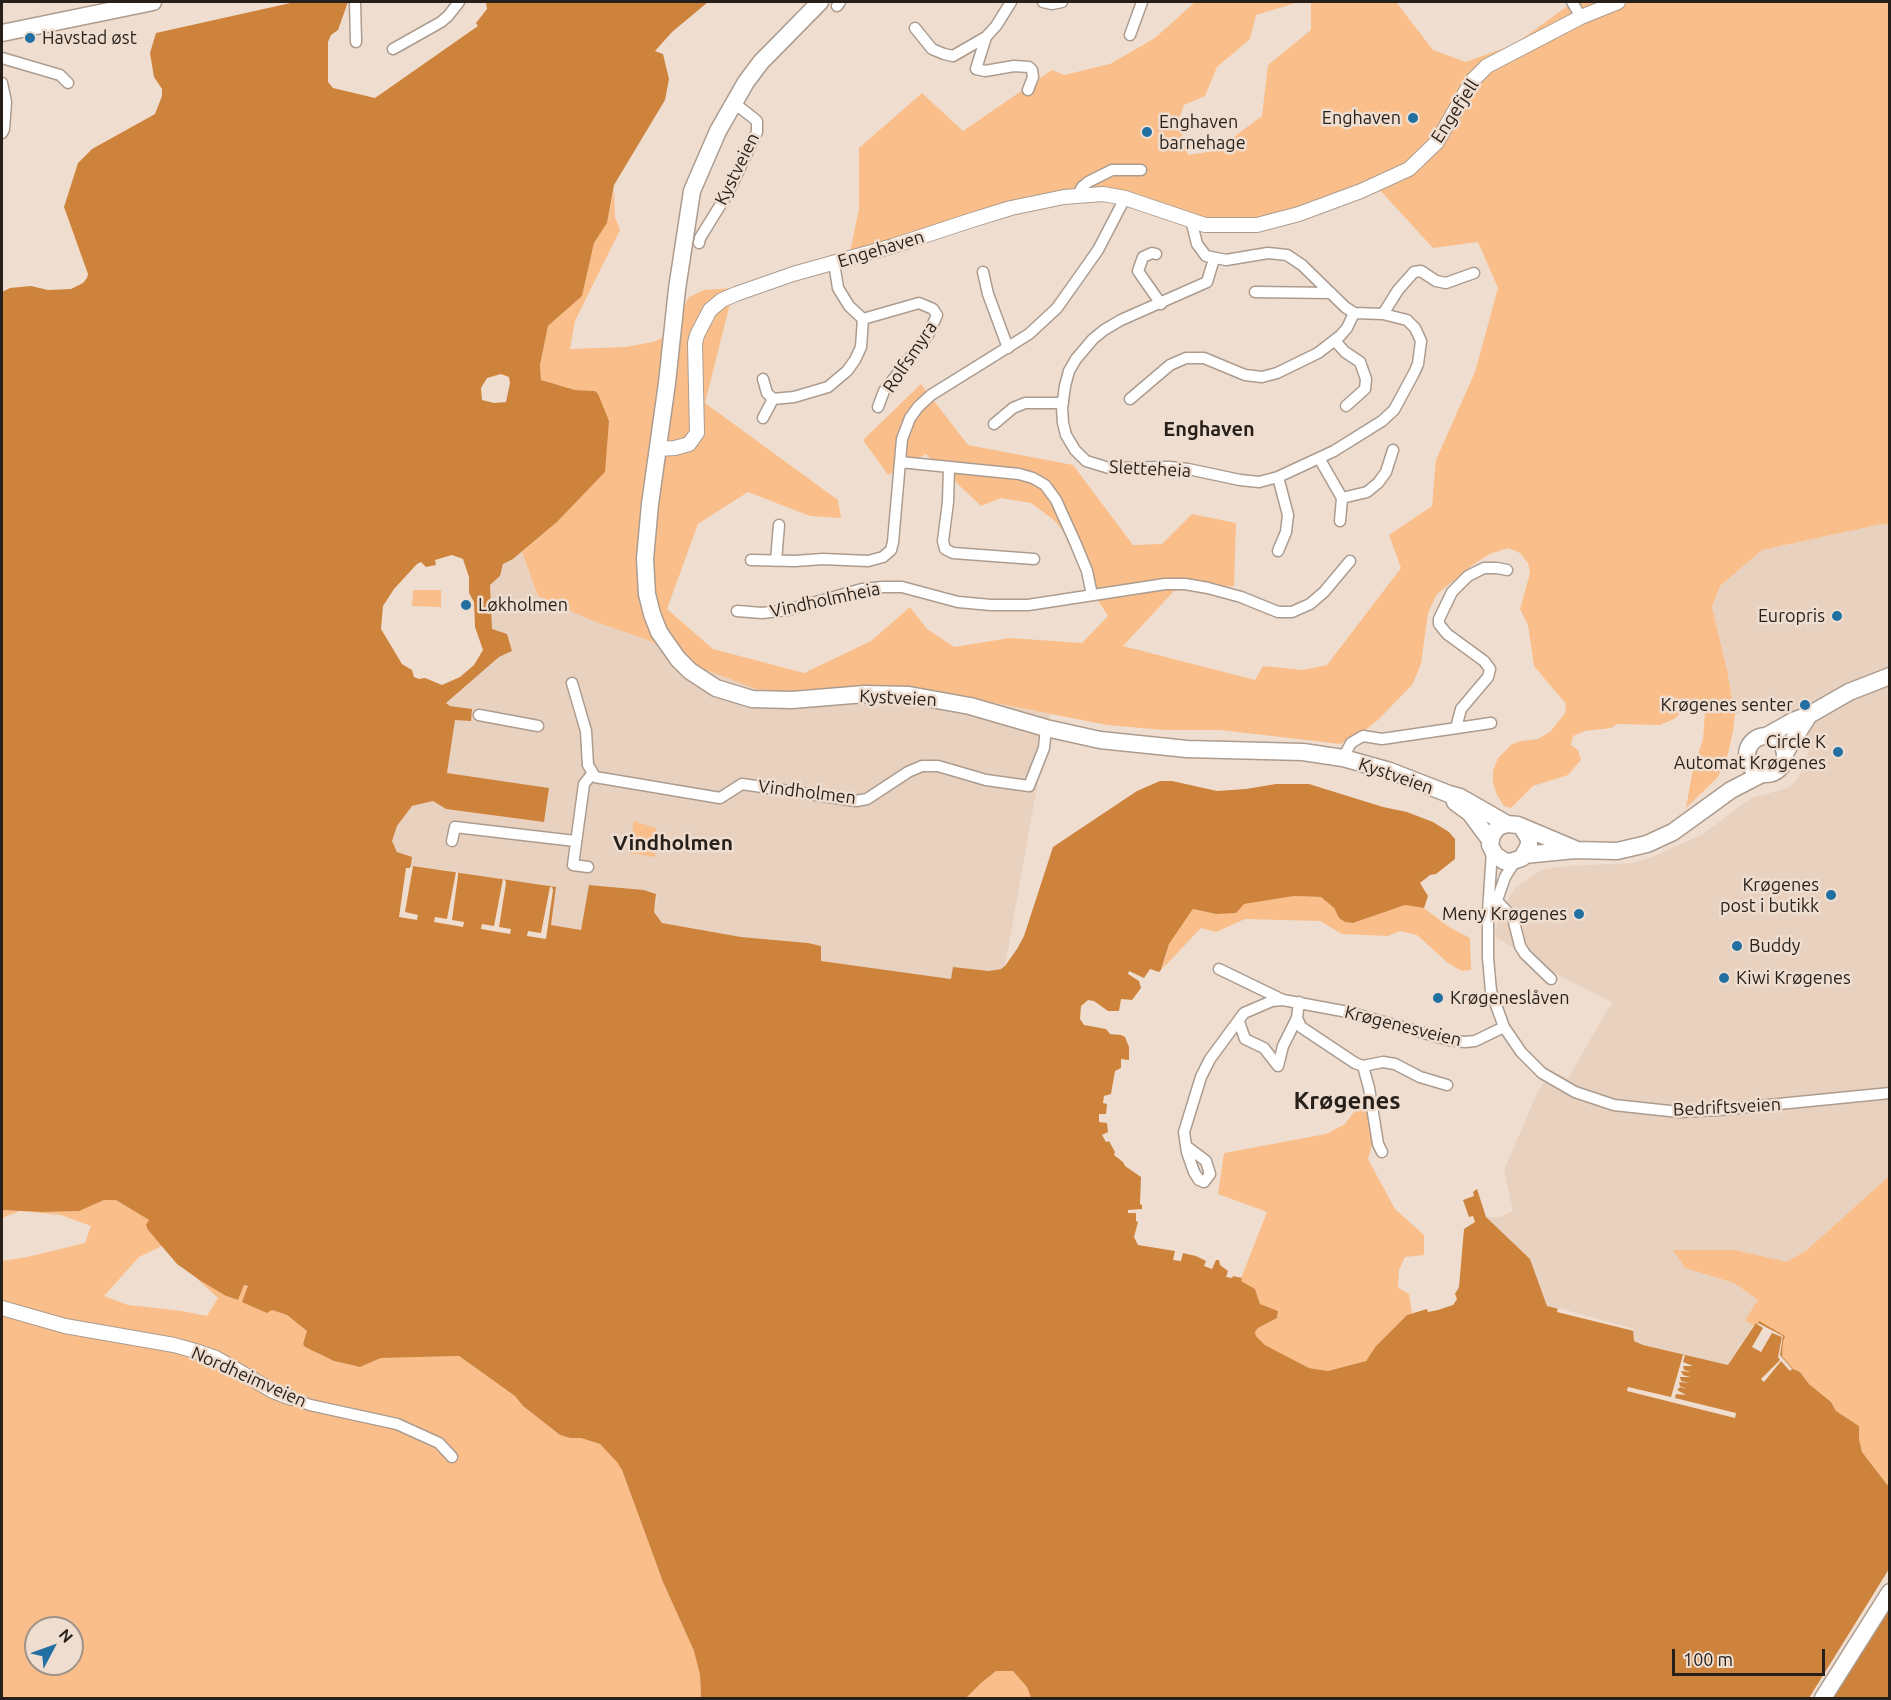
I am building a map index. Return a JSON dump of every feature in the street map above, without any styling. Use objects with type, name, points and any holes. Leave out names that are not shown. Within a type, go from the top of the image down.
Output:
[{"type":"main road","points":[[2,33],[153,2]]},
{"type":"main road","name":"Kystveien","points":[[820,2],[761,62],[733,102],[710,151],[671,339],[647,537],[647,594],[652,614],[659,632],[678,659],[690,671],[716,687],[752,699],[792,700],[866,694],[909,695],[970,706],[1046,728],[1100,740],[1137,745],[1303,752],[1343,758],[1390,771],[1449,794],[1460,796],[1507,824]]},
{"type":"main road","points":[[1709,805],[1736,774],[1754,740],[1809,715],[1838,697],[1890,676]]},
{"type":"main road","points":[[1575,850],[1513,824],[1507,824],[1494,831],[1491,845],[1504,861],[1575,850],[1617,850],[1647,843],[1673,832],[1731,790],[1764,773],[1771,773],[1779,769],[1784,762],[1785,753],[1809,715]]},
{"type":"main road","points":[[1768,735],[1778,740],[1785,753]]},
{"type":"main road","points":[[1747,756],[1751,766],[1764,773]]},
{"type":"main road","name":"Kystveien","points":[[1449,794],[1470,813],[1491,845]]},
{"type":"main road","points":[[1520,858],[1529,845],[1529,839],[1523,829]]},
{"type":"main road","points":[[1823,1698],[1890,1592]]},
{"type":"street","points":[[355,2],[356,42]]},
{"type":"street","points":[[393,50],[441,22],[459,2]]},
{"type":"street","points":[[915,28],[932,49],[953,56],[986,37],[1011,2]]},
{"type":"street","points":[[1043,2],[1052,4],[1062,2]]},
{"type":"street","points":[[1130,35],[1142,2]]},
{"type":"street","points":[[1572,2],[1581,17]]},
{"type":"street","name":"Engefjell","points":[[1224,225],[1257,225],[1280,220],[1361,191],[1409,169],[1437,142],[1472,81],[1487,66],[1581,17],[1618,2]]},
{"type":"street","points":[[986,37],[976,69],[985,71],[1014,66],[1029,67],[1033,77],[1028,90]]},
{"type":"street","points":[[2,58],[60,75],[68,83]]},
{"type":"street","points":[[2,83],[6,102],[2,134]]},
{"type":"street","name":"Kystveien","points":[[692,240],[729,191],[757,132],[757,121],[733,102]]},
{"type":"street","points":[[1078,195],[1078,192],[1088,182],[1112,170],[1141,170]]},
{"type":"street","name":"Engehaven","points":[[657,449],[689,444],[697,433],[695,344],[700,326],[710,310],[722,300],[735,294],[793,274],[1011,208],[1078,195],[1103,194],[1125,198],[1205,225],[1224,225]]},
{"type":"street","name":"Vindholmheia","points":[[776,561],[823,559],[868,561],[883,557],[891,550],[900,462],[905,429],[910,418],[918,407],[942,387],[1029,334],[1058,308],[1098,250],[1125,198]]},
{"type":"street","points":[[1130,399],[1170,366],[1186,358],[1204,358],[1245,375],[1262,377],[1277,373],[1335,340],[1347,328],[1354,313],[1302,265],[1287,255],[1268,253],[1226,260],[1206,256],[1201,250],[1191,220]]},
{"type":"street","points":[[1156,254],[1152,253],[1143,257],[1138,271],[1161,304]]},
{"type":"street","name":"Sletteheia","points":[[1214,259],[1207,282],[1104,330],[1076,359],[1070,371],[1063,403],[1063,423],[1066,435],[1075,450],[1086,461],[1095,465],[1125,469],[1188,468],[1259,482],[1278,477],[1319,458],[1382,421],[1394,410],[1414,373],[1420,353],[1420,335],[1407,320],[1383,314],[1354,313]]},
{"type":"street","points":[[763,379],[767,393],[773,399],[779,400],[806,394],[834,383],[855,360],[861,347],[864,319],[849,306],[838,288],[834,263]]},
{"type":"street","points":[[1383,314],[1398,290],[1414,272],[1421,271],[1436,281],[1446,283],[1474,273]]},
{"type":"street","points":[[983,272],[988,294],[1008,348]]},
{"type":"street","points":[[1255,292],[1331,293]]},
{"type":"street","name":"Rolfsmyra","points":[[864,319],[919,303],[933,309],[937,315],[928,335],[884,391],[878,407]]},
{"type":"street","points":[[1335,340],[1345,352],[1360,362],[1366,379],[1365,389],[1346,406]]},
{"type":"street","points":[[763,418],[773,399]]},
{"type":"street","points":[[994,424],[1013,408],[1024,403],[1063,403]]},
{"type":"street","points":[[1342,498],[1361,495],[1378,483],[1386,472],[1393,450]]},
{"type":"street","points":[[1319,458],[1342,498],[1340,521]]},
{"type":"street","points":[[900,462],[1019,474],[1045,485],[1056,500],[1075,542],[1087,571],[1092,595]]},
{"type":"street","points":[[949,468],[943,541],[945,549],[953,553],[1034,559]]},
{"type":"street","points":[[1278,477],[1288,515],[1286,532],[1278,552]]},
{"type":"street","points":[[751,560],[776,561],[779,525]]},
{"type":"street","name":"Vindholmheia","points":[[736,610],[762,613],[788,610],[862,589],[883,586],[902,587],[958,602],[1028,605],[1165,584],[1185,584],[1241,597],[1278,612],[1292,612],[1310,604],[1324,592],[1350,561]]},
{"type":"street","points":[[1456,728],[1464,703],[1485,681],[1490,669],[1484,661],[1447,634],[1439,624],[1439,619],[1452,592],[1468,576],[1484,568],[1507,570]]},
{"type":"street","points":[[572,683],[586,731],[587,762],[592,774],[584,784],[573,865],[588,867]]},
{"type":"street","points":[[479,715],[538,726]]},
{"type":"street","name":"Kystveien","points":[[1343,758],[1352,743],[1363,735],[1383,739],[1491,723]]},
{"type":"street","name":"Vindholmen","points":[[592,774],[606,780],[720,798],[742,784],[856,801],[867,799],[908,772],[922,766],[938,766],[986,780],[1029,786],[1044,748],[1046,728]]},
{"type":"street","points":[[453,841],[455,827],[575,841]]},
{"type":"street","name":"Bedriftsveien","points":[[1491,845],[1487,938],[1491,991],[1504,1027],[1521,1052],[1542,1072],[1575,1092],[1614,1105],[1679,1112],[1890,1094]]},
{"type":"street","name":"Bedriftsveien","points":[[1487,938],[1496,900],[1505,878],[1520,858]]},
{"type":"street","points":[[1496,900],[1513,918],[1520,946],[1525,954],[1551,979]]},
{"type":"street","points":[[1219,969],[1283,1000]]},
{"type":"street","name":"Krøgenesveien","points":[[1186,1146],[1184,1132],[1201,1077],[1210,1059],[1244,1013],[1272,1001],[1299,1002],[1348,1012],[1449,1040],[1464,1042],[1483,1038],[1504,1027]]},
{"type":"street","points":[[1239,1022],[1245,1039],[1264,1048],[1278,1066],[1283,1046],[1297,1018],[1299,1002]]},
{"type":"street","points":[[1297,1018],[1307,1033],[1355,1063],[1363,1066],[1383,1062],[1395,1064],[1420,1077],[1447,1085]]},
{"type":"street","points":[[1363,1066],[1378,1144],[1382,1152]]},
{"type":"street","name":"Nordheimveien","points":[[2,1308],[65,1326],[174,1345],[200,1352],[234,1368],[273,1391],[310,1405],[397,1424],[439,1443],[452,1457]]},
{"type":"shaded area","points":[[295,2],[348,2],[338,30],[331,35],[328,42],[328,82],[333,88],[375,98],[478,26],[476,23],[487,9],[486,2],[708,2],[672,32],[655,51],[663,54],[669,79],[665,100],[614,185],[607,223],[594,243],[582,296],[548,326],[540,365],[541,380],[575,390],[595,391],[598,394],[609,421],[605,472],[557,522],[513,559],[503,564],[500,576],[490,585],[492,629],[507,634],[512,651],[499,657],[446,703],[450,706],[472,709],[471,721],[455,720],[447,773],[549,788],[544,822],[446,809],[433,801],[412,806],[397,826],[392,841],[397,852],[412,857],[411,865],[413,866],[556,887],[551,925],[581,930],[589,885],[644,890],[656,894],[654,912],[662,923],[741,937],[808,943],[821,946],[821,961],[951,979],[953,967],[989,971],[1005,966],[1024,936],[1053,847],[1137,791],[1160,781],[1172,781],[1217,791],[1276,784],[1309,784],[1407,812],[1433,822],[1449,832],[1455,839],[1455,859],[1420,883],[1428,896],[1424,908],[1405,905],[1353,923],[1339,918],[1334,908],[1321,897],[1294,896],[1244,904],[1236,913],[1216,914],[1193,909],[1169,944],[1159,972],[1150,969],[1144,978],[1129,971],[1128,974],[1139,981],[1141,988],[1132,1000],[1121,999],[1119,1011],[1108,1011],[1094,1001],[1088,1000],[1081,1006],[1080,1019],[1084,1025],[1106,1029],[1110,1034],[1121,1035],[1125,1037],[1129,1047],[1129,1060],[1121,1059],[1121,1068],[1115,1071],[1111,1094],[1104,1096],[1103,1103],[1107,1104],[1106,1114],[1099,1114],[1099,1122],[1107,1123],[1108,1132],[1102,1135],[1106,1142],[1109,1141],[1115,1152],[1114,1155],[1141,1177],[1140,1204],[1142,1209],[1128,1210],[1128,1213],[1136,1213],[1138,1222],[1134,1237],[1138,1245],[1175,1251],[1173,1260],[1181,1261],[1183,1253],[1196,1256],[1206,1261],[1204,1266],[1212,1269],[1216,1260],[1219,1260],[1220,1265],[1228,1271],[1226,1277],[1242,1278],[1241,1281],[1255,1289],[1260,1304],[1278,1311],[1277,1318],[1258,1328],[1255,1332],[1256,1336],[1265,1345],[1309,1368],[1328,1371],[1366,1361],[1376,1346],[1407,1315],[1453,1305],[1457,1299],[1455,1294],[1459,1287],[1464,1229],[1475,1222],[1473,1216],[1469,1217],[1463,1200],[1474,1196],[1473,1192],[1477,1189],[1486,1217],[1530,1259],[1547,1306],[1633,1328],[1634,1341],[1643,1345],[1728,1365],[1759,1321],[1785,1336],[1782,1356],[1793,1369],[1800,1372],[1809,1384],[1831,1402],[1836,1411],[1859,1426],[1862,1452],[1889,1487],[1889,1698],[1031,1698],[1027,1687],[1013,1671],[996,1671],[966,1698],[701,1698],[700,1675],[694,1651],[663,1582],[622,1470],[600,1444],[560,1435],[523,1406],[515,1396],[459,1356],[381,1358],[360,1367],[334,1361],[305,1347],[303,1344],[307,1331],[287,1315],[272,1310],[267,1313],[242,1302],[248,1286],[244,1285],[238,1300],[226,1296],[201,1281],[177,1264],[148,1230],[146,1225],[149,1220],[116,1200],[104,1200],[79,1211],[2,1210],[2,292],[10,288],[31,286],[48,290],[71,289],[83,283],[87,278],[88,274],[64,207],[78,163],[92,149],[155,114],[162,96],[162,89],[154,77],[150,53],[156,33]],"holes":[[[501,374],[509,377],[506,402],[494,403],[482,400],[481,388],[487,378]],[[452,555],[463,559],[469,577],[469,593],[474,602],[475,627],[483,650],[474,665],[460,677],[442,685],[425,678],[414,677],[412,670],[402,664],[381,629],[383,606],[394,589],[417,564],[421,562],[426,567],[436,565],[435,560]]]},
{"type":"shaded area","points":[[1195,2],[1299,2],[1256,15],[1250,39],[1217,67],[1205,96],[1184,105],[1178,122],[1188,155],[1215,151],[1262,116],[1268,65],[1311,30],[1311,2],[1396,2],[1433,50],[1466,62],[1515,44],[1573,2],[1889,2],[1889,531],[1888,525],[1882,524],[1762,550],[1720,586],[1712,607],[1735,715],[1733,731],[1728,754],[1718,777],[1686,808],[1692,774],[1703,739],[1705,713],[1699,705],[1692,704],[1674,719],[1660,725],[1617,724],[1611,728],[1585,731],[1573,736],[1571,745],[1578,750],[1581,760],[1568,775],[1533,786],[1511,808],[1504,806],[1493,783],[1493,771],[1498,758],[1512,744],[1538,739],[1551,731],[1565,713],[1566,704],[1534,666],[1528,625],[1520,609],[1530,573],[1528,563],[1520,553],[1508,548],[1490,554],[1474,564],[1437,594],[1428,613],[1421,664],[1412,685],[1379,719],[1363,732],[1340,744],[1221,730],[1164,730],[1107,725],[934,691],[874,688],[815,693],[756,689],[701,668],[648,640],[593,621],[538,596],[522,552],[557,522],[605,472],[595,391],[575,390],[541,380],[540,365],[548,326],[582,296],[594,243],[607,223],[614,189],[615,217],[620,230],[575,321],[570,349],[625,347],[653,342],[668,335],[689,297],[704,290],[734,288],[705,403],[838,500],[841,518],[810,516],[748,492],[698,524],[667,609],[713,649],[804,673],[871,641],[910,607],[927,629],[954,647],[1010,638],[1082,643],[1108,616],[1084,579],[1079,550],[1055,521],[1031,503],[1001,498],[981,506],[926,454],[888,475],[863,440],[921,384],[968,445],[1073,465],[1133,545],[1162,544],[1192,514],[1236,523],[1234,586],[1174,591],[1123,646],[1255,680],[1263,666],[1303,670],[1327,665],[1401,568],[1389,535],[1432,506],[1436,460],[1475,372],[1498,288],[1478,242],[1433,248],[1378,188],[1271,227],[1222,232],[1097,197],[1067,195],[850,252],[859,209],[859,148],[922,93],[963,131],[1052,70],[1064,75],[1110,64],[1155,38]]},
{"type":"shaded area","points":[[1882,524],[1888,525],[1890,531],[1889,1176],[1807,1250],[1787,1263],[1735,1250],[1685,1268],[1734,1283],[1759,1301],[1745,1320],[1753,1326],[1728,1365],[1643,1345],[1634,1341],[1633,1328],[1547,1306],[1530,1259],[1486,1217],[1500,1217],[1513,1211],[1504,1170],[1538,1091],[1553,1072],[1568,1078],[1612,1002],[1550,971],[1495,936],[1499,915],[1517,886],[1541,870],[1565,866],[1633,863],[1652,857],[1703,834],[1751,798],[1788,788],[1797,779],[1806,765],[1809,742],[1786,717],[1770,706],[1735,715],[1712,607],[1720,586],[1762,550]]},
{"type":"shaded area","points":[[522,552],[538,596],[593,621],[648,640],[701,668],[874,688],[934,691],[1050,714],[1005,966],[989,971],[953,967],[952,979],[821,961],[808,943],[741,937],[662,923],[654,912],[657,898],[654,892],[600,885],[585,908],[581,930],[550,925],[556,887],[411,865],[397,852],[392,841],[397,826],[412,806],[433,801],[446,809],[544,822],[549,788],[447,773],[455,719],[472,709],[450,706],[446,703],[499,657],[512,651],[492,630],[490,585],[500,576],[503,564]]},
{"type":"shaded area","points":[[413,590],[441,590],[441,607],[412,606]]},
{"type":"shaded area","points":[[634,821],[656,828],[655,857],[629,853]]},
{"type":"shaded area","points":[[1294,896],[1321,897],[1334,908],[1339,918],[1353,923],[1405,905],[1424,908],[1449,927],[1470,938],[1471,970],[1462,971],[1448,963],[1417,935],[1400,931],[1388,936],[1342,934],[1320,921],[1245,919],[1216,932],[1201,928],[1162,969],[1169,944],[1193,909],[1216,914],[1244,904]]},
{"type":"shaded area","points":[[1359,1105],[1366,1105],[1373,1141],[1368,1159],[1395,1209],[1424,1235],[1424,1255],[1405,1257],[1399,1270],[1398,1288],[1409,1294],[1412,1313],[1407,1315],[1376,1346],[1366,1361],[1328,1371],[1309,1368],[1265,1345],[1256,1336],[1255,1332],[1258,1328],[1277,1318],[1278,1311],[1260,1304],[1255,1289],[1240,1281],[1267,1212],[1218,1194],[1224,1153],[1326,1134],[1345,1124]]},
{"type":"shaded area","points":[[1889,1176],[1889,1487],[1862,1452],[1859,1426],[1836,1411],[1831,1402],[1809,1384],[1800,1372],[1793,1369],[1782,1356],[1783,1342],[1759,1322],[1753,1326],[1745,1320],[1758,1300],[1734,1283],[1685,1268],[1673,1250],[1735,1250],[1787,1262],[1807,1250]]},
{"type":"shaded area","points":[[104,1200],[116,1200],[149,1220],[148,1230],[162,1246],[139,1257],[104,1296],[128,1305],[207,1316],[218,1298],[194,1276],[226,1296],[238,1300],[244,1285],[272,1310],[287,1315],[307,1331],[303,1344],[305,1347],[334,1361],[355,1366],[365,1365],[381,1358],[459,1356],[515,1396],[523,1406],[560,1435],[600,1444],[618,1462],[622,1470],[663,1582],[694,1651],[700,1675],[701,1698],[2,1698],[2,1261],[85,1243],[91,1226],[61,1215],[20,1211],[2,1218],[2,1210],[78,1211]]},
{"type":"shaded area","points":[[996,1671],[1014,1671],[1027,1687],[1031,1698],[966,1698]]},
{"type":"pier","points":[[411,865],[413,866],[405,912],[418,915],[417,920],[399,917],[406,868],[410,868]]},
{"type":"pier","points":[[456,872],[458,876],[452,920],[464,922],[463,927],[434,922],[435,917],[447,919]]},
{"type":"pier","points":[[503,879],[506,883],[499,927],[511,929],[510,934],[481,929],[482,924],[494,926]]},
{"type":"pier","points":[[550,887],[553,890],[546,939],[527,936],[528,931],[541,933]]},
{"type":"pier","points":[[1558,1308],[1633,1328],[1634,1331],[1557,1312]]},
{"type":"pier","points":[[1758,1323],[1783,1336],[1780,1355],[1792,1369],[1790,1371],[1781,1361],[1764,1382],[1761,1379],[1780,1360],[1778,1357],[1782,1337],[1772,1333],[1761,1352],[1752,1347],[1763,1328]]},
{"type":"pier","points":[[1683,1355],[1685,1355],[1683,1362],[1693,1366],[1683,1366],[1684,1370],[1691,1372],[1681,1371],[1683,1375],[1690,1377],[1680,1377],[1681,1381],[1689,1383],[1679,1382],[1680,1386],[1687,1389],[1680,1387],[1677,1390],[1686,1395],[1676,1394],[1675,1398],[1736,1413],[1735,1418],[1627,1391],[1628,1387],[1671,1397]]},
{"type":"pier","points":[[1889,1569],[1889,1603],[1830,1698],[1809,1698]]},
{"type":"place","name":"Havstad øst","points":[[30,38]]},
{"type":"place","name":"Enghaven","points":[[1413,118]]},
{"type":"place","name":"Enghaven barnehage","points":[[1147,132]]},
{"type":"place","name":"Løkholmen","points":[[466,605]]},
{"type":"place","name":"Europris","points":[[1837,616]]},
{"type":"place","name":"Krøgenes senter","points":[[1805,705]]},
{"type":"place","name":"Circle K Automat Krøgenes","points":[[1838,752]]},
{"type":"place","name":"Krøgenes post i butikk","points":[[1831,895]]},
{"type":"place","name":"Meny Krøgenes","points":[[1579,914]]},
{"type":"place","name":"Buddy","points":[[1737,946]]},
{"type":"place","name":"Kiwi Krøgenes","points":[[1724,978]]},
{"type":"place","name":"Krøgeneslåven","points":[[1438,998]]},
{"type":"district","name":"Enghaven","points":[[1209,429]]},
{"type":"district","name":"Vindholmen","points":[[673,843]]},
{"type":"district","name":"Krøgenes","points":[[1347,1101]]}]
